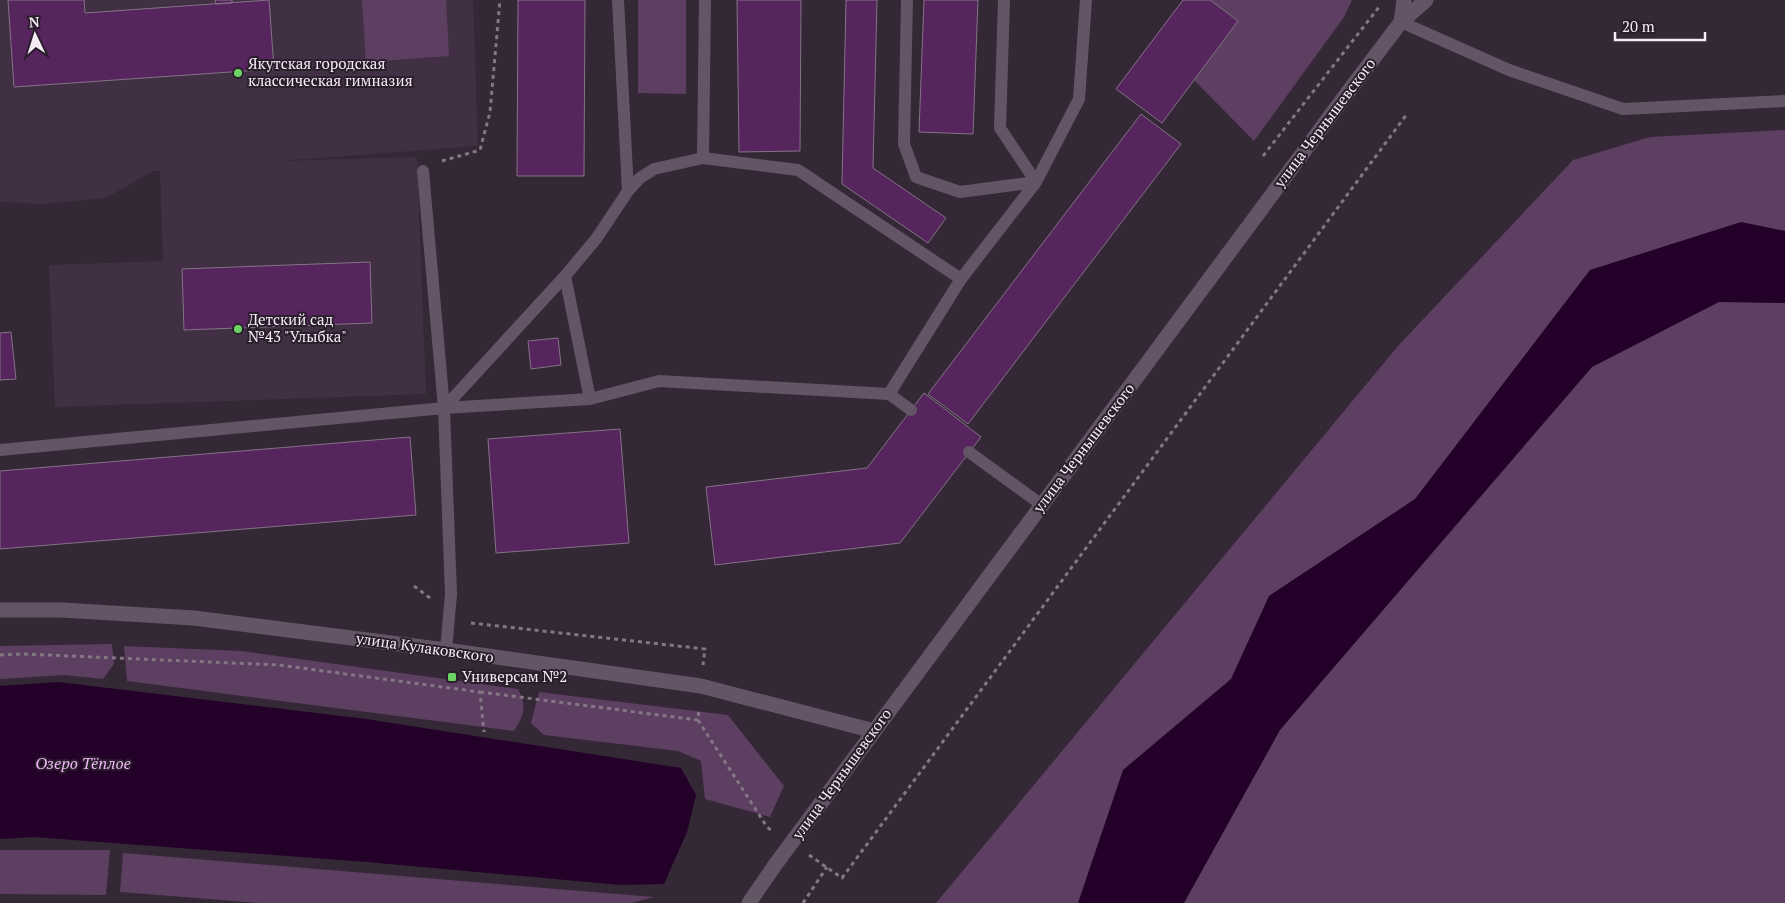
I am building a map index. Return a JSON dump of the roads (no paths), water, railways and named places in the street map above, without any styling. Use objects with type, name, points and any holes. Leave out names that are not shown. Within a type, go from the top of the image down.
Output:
[{"type":"main road","points":[[1401,22],[1404,0]]},
{"type":"main road","name":"улица Чернышевского","points":[[749,903],[791,843],[1401,22],[1426,0]]},
{"type":"main road","name":"улица Кулаковского","points":[[0,610],[62,610],[194,618],[446,650],[702,686],[874,731]]},
{"type":"lane","points":[[618,0],[628,191]]},
{"type":"lane","points":[[703,158],[706,0]]},
{"type":"lane","points":[[907,0],[904,144],[916,177],[960,192],[1036,182]]},
{"type":"lane","points":[[1004,0],[1000,128],[1036,182]]},
{"type":"lane","points":[[889,394],[961,279],[1036,182],[1080,100],[1086,0]]},
{"type":"lane","points":[[1401,22],[1509,70],[1623,109],[1785,101]]},
{"type":"lane","points":[[444,408],[565,276],[596,239],[628,191],[640,178],[654,169],[703,158],[798,170],[961,279]]},
{"type":"lane","points":[[423,171],[444,408],[451,594],[446,650]]},
{"type":"lane","points":[[565,276],[590,399]]},
{"type":"lane","points":[[0,450],[444,408],[590,399],[659,381],[889,394],[911,410]]},
{"type":"lane","points":[[969,452],[1042,505]]},
{"type":"water","points":[[1741,222],[1785,231],[1785,303],[1719,302],[1592,367],[1280,730],[1184,903],[1078,903],[1123,770],[1231,679],[1269,596],[1415,499],[1590,270]]},
{"type":"water","name":"Озеро Тёплое","points":[[58,682],[366,719],[681,768],[696,795],[687,832],[664,884],[621,885],[367,862],[34,837],[0,839],[0,686]]},
{"type":"place","name":"Якутская городская классическая гимназия","points":[[238,73]]},
{"type":"place","name":"Детский сад №43 \"Улыбка\"","points":[[238,329]]},
{"type":"place","name":"Универсам №2","points":[[452,677]]}]
